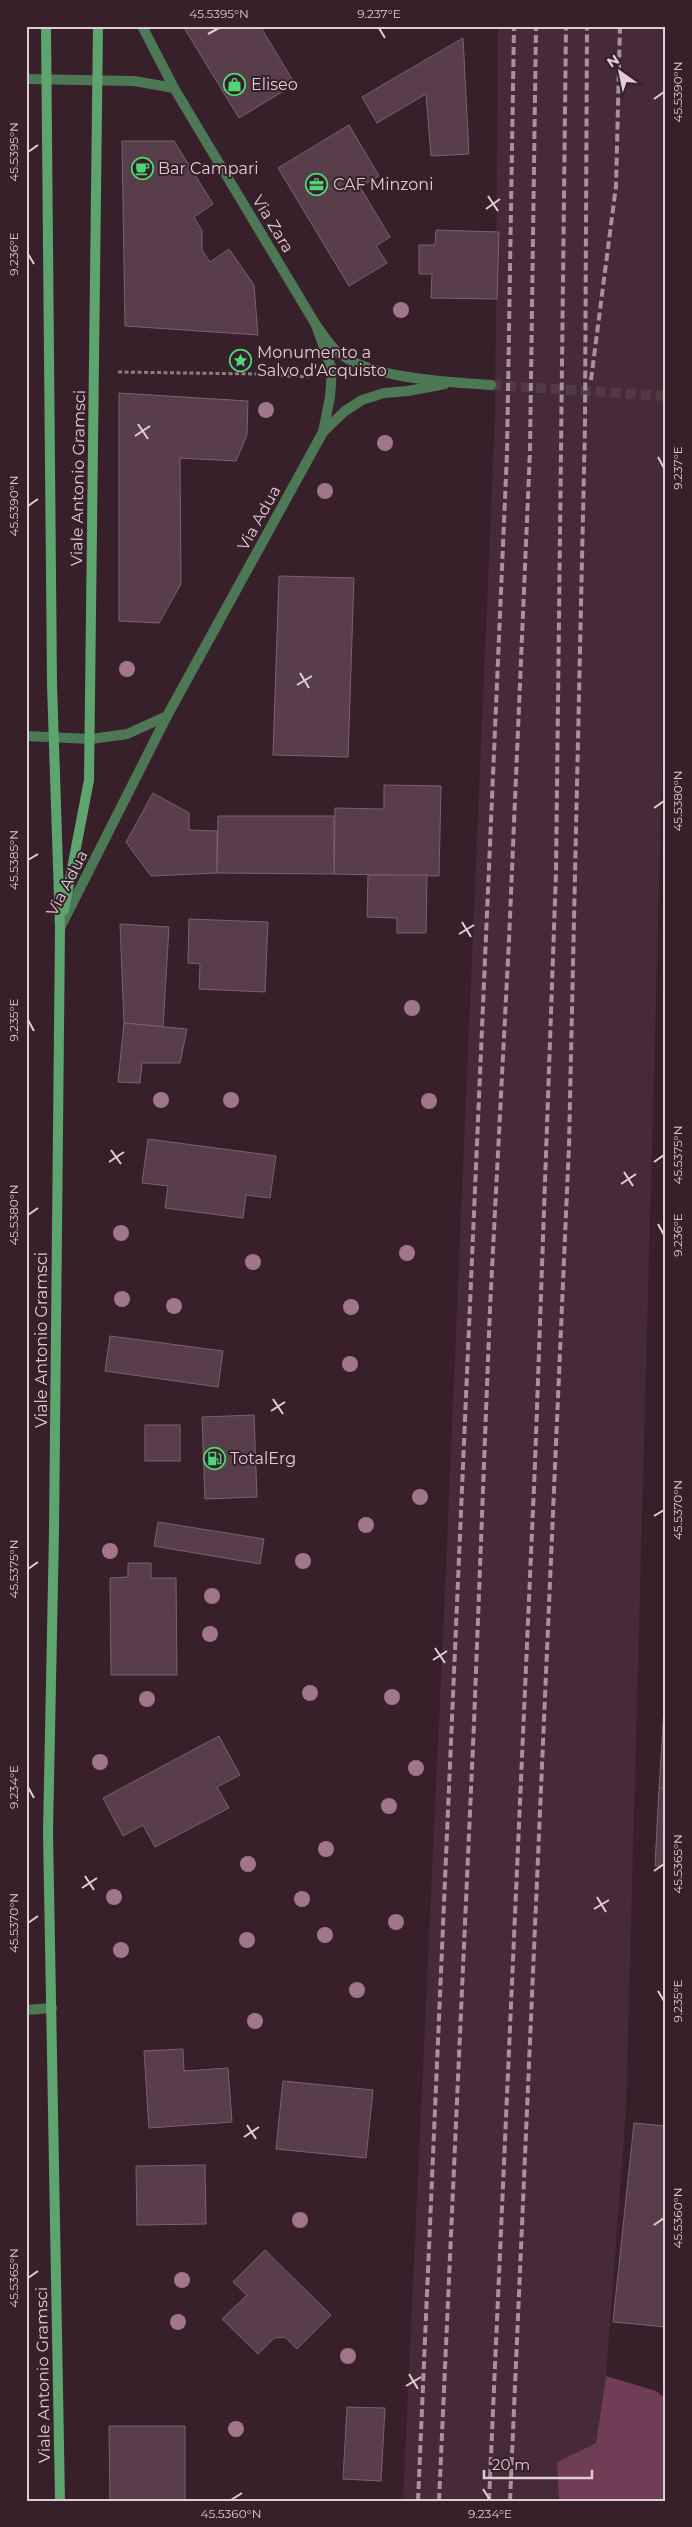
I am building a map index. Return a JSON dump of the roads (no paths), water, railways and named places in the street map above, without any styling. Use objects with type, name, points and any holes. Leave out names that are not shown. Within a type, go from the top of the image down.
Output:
[{"type":"main road","name":"Viale Antonio Gramsci","points":[[46,26],[45,79],[53,737],[60,928],[54,1542],[48,1832],[60,2501]]},
{"type":"main road","name":"Viale Antonio Gramsci","points":[[60,928],[89,780],[98,26]]},
{"type":"street","name":"Via Zara","points":[[142,26],[174,88],[316,325]]},
{"type":"street","points":[[26,79],[134,81],[174,88]]},
{"type":"street","points":[[316,325],[338,353],[362,368],[451,382],[490,385]]},
{"type":"street","name":"Via Adua","points":[[60,928],[166,716],[323,432],[332,370],[316,325]]},
{"type":"street","points":[[323,432],[345,412],[362,400],[384,392],[408,391],[451,382]]},
{"type":"street","points":[[26,736],[90,739],[127,734],[166,716]]},
{"type":"street","points":[[26,2010],[52,2008]]},
{"type":"tunnel","points":[[491,385],[666,396]]},
{"type":"railway","points":[[418,2501],[507,453],[514,26]]},
{"type":"railway","points":[[439,2501],[474,1723],[490,1308],[509,940],[530,450],[536,26]]},
{"type":"railway","points":[[489,2501],[535,1464],[556,872],[566,26]]},
{"type":"railway","points":[[510,2501],[569,1145],[585,425],[587,26]]},
{"type":"railway","points":[[591,380],[616,186],[620,26]]},
{"type":"place","name":"Eliseo","points":[[235,84]]},
{"type":"place","name":"Bar Campari","points":[[142,168]]},
{"type":"place","name":"CAF Minzoni","points":[[317,184]]},
{"type":"place","name":"Monumento a Salvo d'Acquisto","points":[[241,361]]},
{"type":"place","name":"TotalErg","points":[[214,1458]]}]
